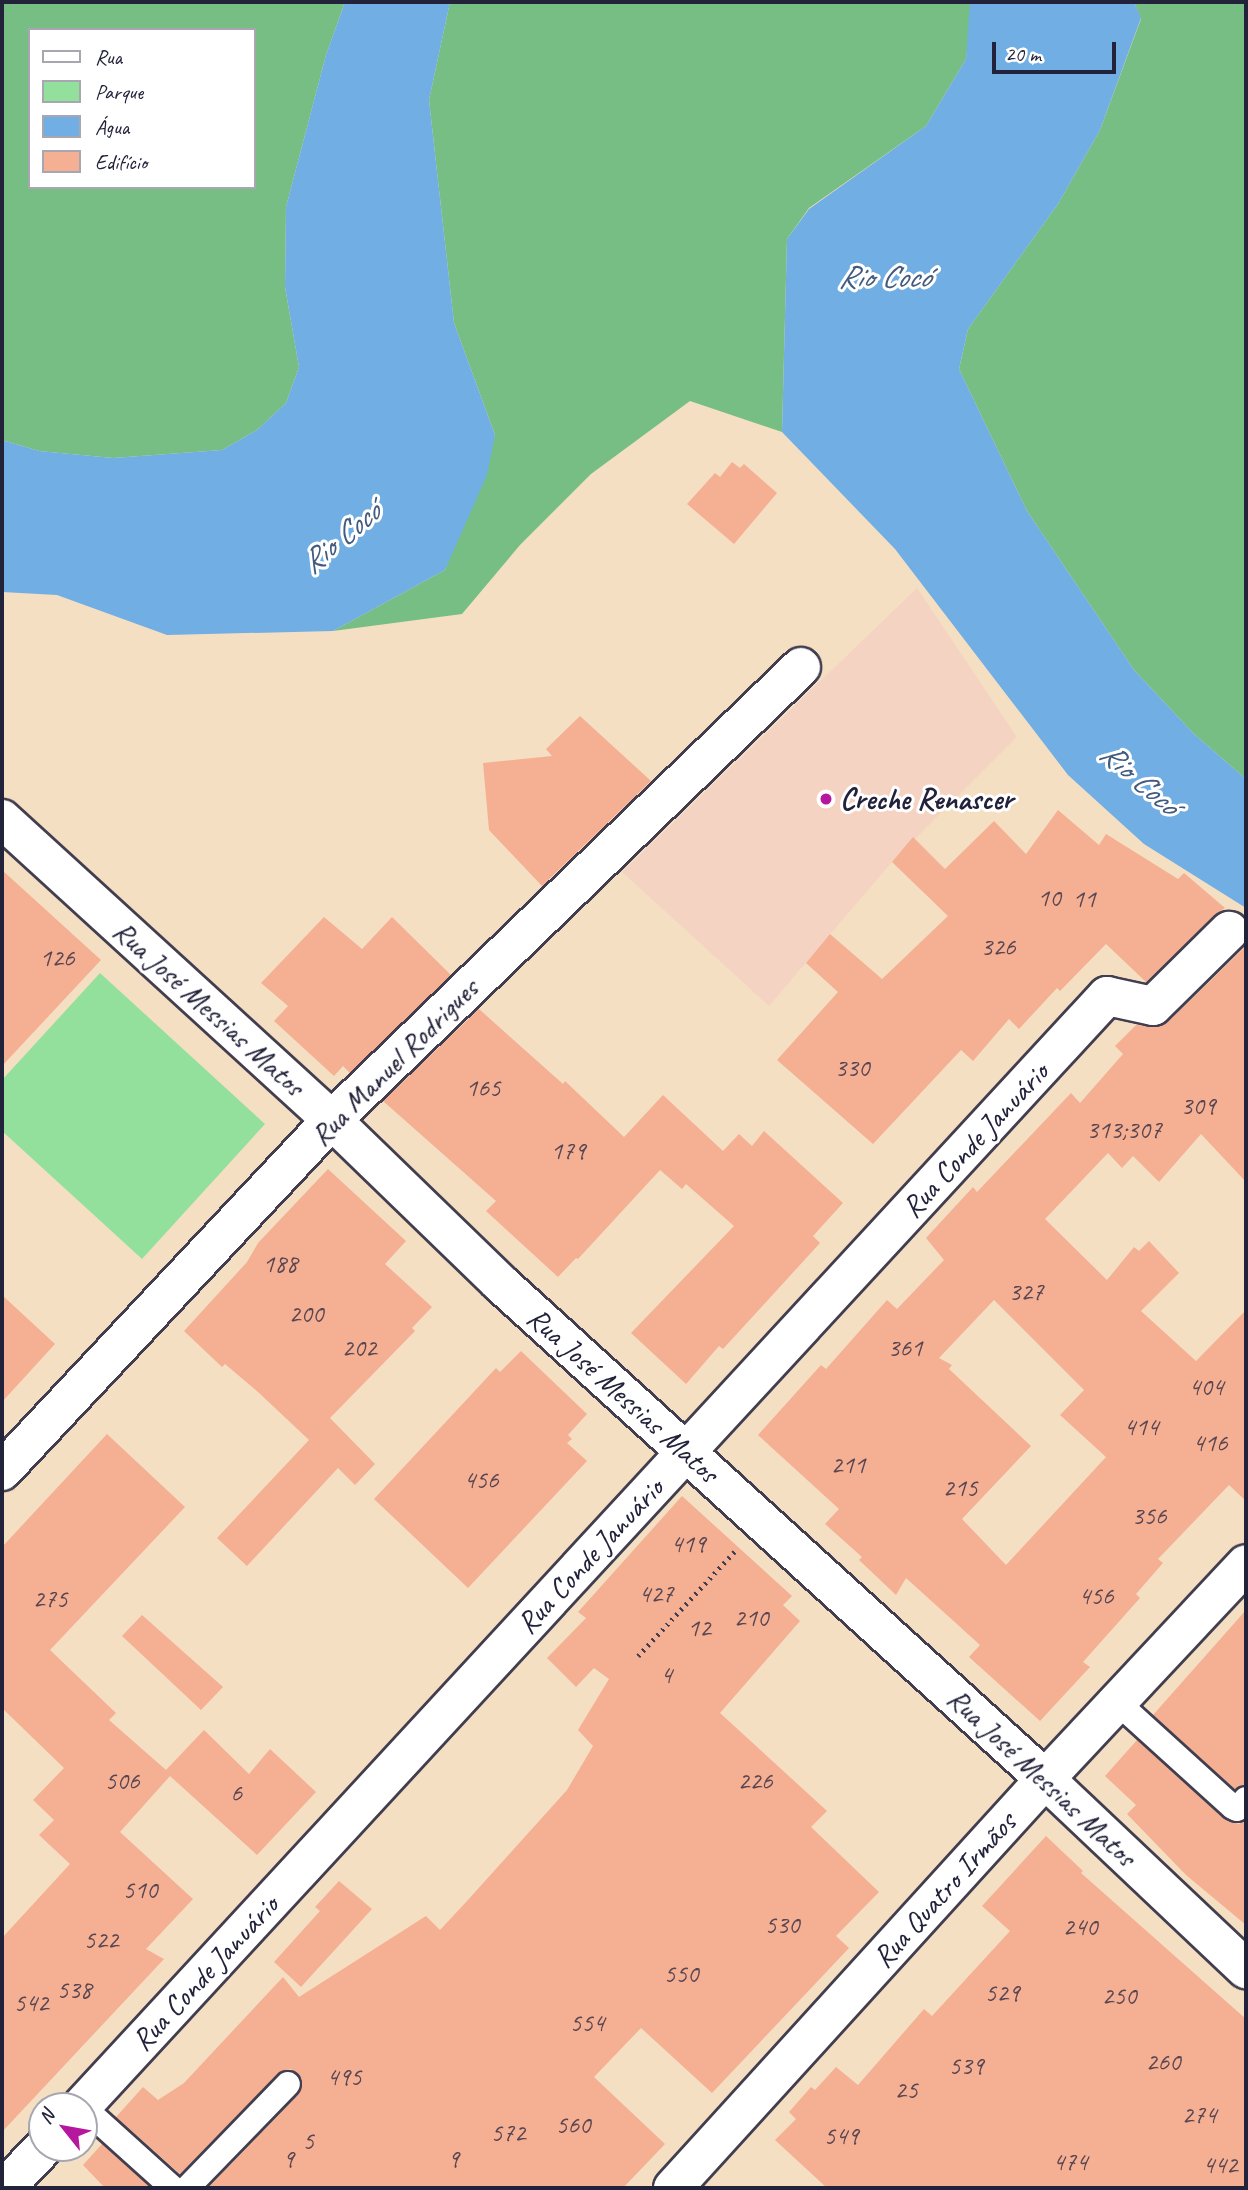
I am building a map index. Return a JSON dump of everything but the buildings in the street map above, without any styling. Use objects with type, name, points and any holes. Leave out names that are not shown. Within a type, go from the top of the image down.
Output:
[{"type":"street","name":"Rua Manuel Rodrigues","points":[[2,1471],[332,1120],[801,667]]},
{"type":"street","name":"Rua José Messias Matos","points":[[2,819],[332,1120],[499,1282],[1045,1779],[1246,1969]]},
{"type":"street","name":"Rua Conde Januário","points":[[96,2092],[1107,996],[1153,1006],[1229,931]]},
{"type":"street","name":"Rua Quatro Irmãos","points":[[673,2188],[1117,1702],[1241,1582]]},
{"type":"street","points":[[5,2188],[30,2162]]},
{"type":"lane","points":[[1117,1702],[1233,1807],[1237,1809],[1246,1799]]},
{"type":"lane","points":[[98,2118],[185,2188],[288,2084]]},
{"type":"path","points":[[638,1656],[762,1521]]},
{"type":"shaded area","name":"Creche Renascer","points":[[917,588],[1017,737],[892,862],[769,1006],[622,872]]},
{"type":"green space","points":[[2,2],[345,2],[326,55],[286,207],[285,287],[299,367],[286,403],[257,430],[222,450],[113,458],[39,451],[2,440]]},
{"type":"green space","points":[[450,2],[970,2],[971,19],[966,59],[926,126],[809,208],[787,239],[782,432],[690,401],[591,474],[520,545],[462,614],[333,631],[445,570],[495,435],[454,323],[429,100]]},
{"type":"green space","points":[[1134,2],[1246,2],[1246,779],[1194,734],[1134,670],[1027,511],[959,369],[968,329],[1058,204],[1100,130],[1141,19]]},
{"type":"green space","points":[[100,973],[265,1124],[142,1259],[2,1131],[2,1080]]},
{"type":"water","name":"Rio Cocó","points":[[345,2],[450,2],[429,100],[454,323],[495,435],[487,475],[445,570],[333,631],[167,635],[57,595],[2,592],[2,440],[39,451],[113,458],[222,450],[257,430],[286,403],[299,367],[285,287],[286,207],[326,55]]},
{"type":"water","name":"Rio Cocó","points":[[970,2],[1134,2],[1141,18],[1100,130],[1058,204],[968,329],[959,369],[1027,511],[1134,670],[1194,734],[1246,779],[1246,908],[1144,844],[1068,775],[895,549],[782,432],[787,239],[809,209],[926,126],[966,59]]},
{"type":"place","name":"Creche Renascer","points":[[826,799]]}]
